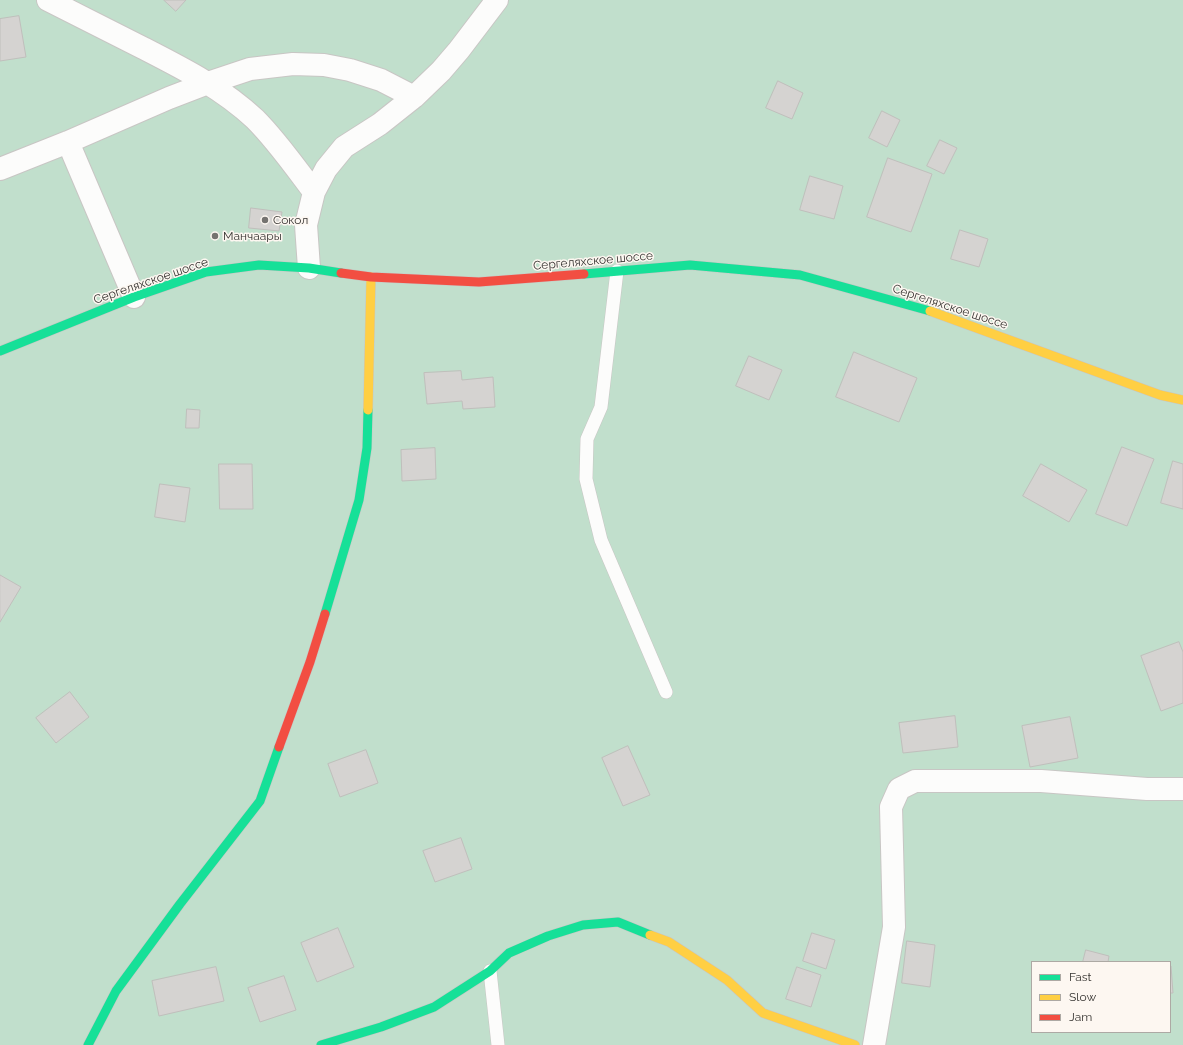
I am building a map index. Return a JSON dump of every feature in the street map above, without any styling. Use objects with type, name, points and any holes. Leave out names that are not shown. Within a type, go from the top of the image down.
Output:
[{"type":"street","points":[[48,0],[175,64],[226,94],[271,136],[314,192]]},
{"type":"street","points":[[309,268],[306,225],[314,192],[326,168],[344,147],[380,124],[414,97],[441,71],[460,50],[497,0]]},
{"type":"street","points":[[0,169],[208,83],[250,69],[293,64],[324,65],[350,70],[381,80],[414,97]]},
{"type":"street","points":[[68,142],[134,297]]},
{"type":"street","name":"Сергеляхское шоссе","points":[[0,351],[134,297],[206,272],[259,266],[309,268],[371,277],[479,282],[690,265],[800,275],[923,308],[1160,394],[1183,400]]},
{"type":"street","points":[[88,1045],[116,991],[180,904],[260,801],[310,662],[359,500],[367,448],[371,277]]},
{"type":"street","points":[[874,1045],[894,927],[891,807],[899,789],[915,781],[1041,781],[1146,789],[1183,789]]},
{"type":"street","points":[[321,1045],[381,1027],[434,1007],[490,971],[509,953],[548,936],[583,925],[618,922],[669,942],[728,980],[763,1013],[855,1045]]},
{"type":"lane","points":[[617,271],[601,407],[586,439],[586,479],[601,540],[666,692]]},
{"type":"lane","points":[[490,971],[498,1045]]},
{"type":"green space","points":[[0,0],[1183,0],[1183,1045],[0,1045]]},
{"type":"building","points":[[164,0],[186,0],[176,11]]},
{"type":"building","points":[[19,16],[26,57],[0,61],[0,19]]},
{"type":"building","points":[[778,81],[803,93],[792,119],[766,108]]},
{"type":"building","points":[[882,111],[900,120],[887,147],[869,138]]},
{"type":"building","points":[[940,140],[957,148],[944,174],[927,166]]},
{"type":"building","points":[[888,158],[932,174],[911,232],[867,217]]},
{"type":"building","points":[[810,176],[843,186],[834,219],[800,210]]},
{"type":"building","name":"Сокол","points":[[251,208],[282,212],[279,231],[249,228]]},
{"type":"building","points":[[960,230],[988,239],[979,267],[951,259]]},
{"type":"building","points":[[854,352],[917,378],[899,422],[836,397]]},
{"type":"building","points":[[749,356],[782,370],[769,400],[736,386]]},
{"type":"building","points":[[461,371],[462,380],[493,377],[495,407],[463,409],[462,401],[427,404],[424,373]]},
{"type":"building","points":[[187,409],[200,410],[199,428],[186,428]]},
{"type":"building","points":[[1122,447],[1154,459],[1127,526],[1096,514]]},
{"type":"building","points":[[435,448],[436,479],[402,481],[401,450]]},
{"type":"building","points":[[1173,461],[1183,464],[1183,509],[1161,503]]},
{"type":"building","points":[[219,464],[252,464],[253,509],[220,509]]},
{"type":"building","points":[[1041,464],[1087,490],[1069,522],[1023,496]]},
{"type":"building","points":[[160,484],[190,488],[185,522],[155,517]]},
{"type":"building","points":[[0,575],[21,587],[0,622]]},
{"type":"building","points":[[1179,642],[1183,652],[1183,703],[1161,711],[1141,656]]},
{"type":"building","points":[[70,692],[89,717],[56,743],[36,718]]},
{"type":"building","points":[[955,716],[958,747],[903,753],[899,723]]},
{"type":"building","points":[[1070,717],[1078,758],[1030,767],[1022,726]]},
{"type":"building","points":[[628,746],[650,795],[623,806],[602,758]]},
{"type":"building","points":[[366,750],[378,783],[340,797],[328,764]]},
{"type":"building","points":[[461,838],[472,869],[435,882],[423,851]]},
{"type":"building","points":[[338,928],[354,967],[317,982],[301,943]]},
{"type":"building","points":[[812,933],[835,940],[826,969],[803,961]]},
{"type":"building","points":[[907,941],[935,945],[930,987],[902,983]]},
{"type":"building","points":[[1086,950],[1109,956],[1108,961],[1083,961]]},
{"type":"building","points":[[1171,966],[1173,993],[1171,993]]},
{"type":"building","points":[[216,967],[224,1001],[159,1016],[152,981]]},
{"type":"building","points":[[797,967],[821,975],[811,1007],[786,999]]},
{"type":"building","points":[[284,976],[296,1010],[260,1022],[248,988]]},
{"type":"traffic: fast","points":[[0,351],[134,297],[206,272],[259,265],[309,268],[341,273]]},
{"type":"traffic: fast","points":[[584,274],[690,265],[800,275],[930,311]]},
{"type":"traffic: fast","points":[[325,614],[359,500],[367,448],[368,410]]},
{"type":"traffic: fast","points":[[88,1045],[116,991],[180,904],[260,801],[279,747]]},
{"type":"traffic: fast","points":[[321,1045],[381,1027],[434,1007],[490,971],[509,953],[548,936],[583,925],[618,922],[650,935]]},
{"type":"traffic: slow","points":[[368,410],[371,277]]},
{"type":"traffic: slow","points":[[930,311],[1160,395],[1183,400]]},
{"type":"traffic: slow","points":[[650,935],[669,942],[727,980],[763,1013],[855,1045]]},
{"type":"traffic: jam","points":[[341,273],[371,277],[479,282],[584,274]]},
{"type":"traffic: jam","points":[[279,747],[310,662],[325,614]]},
{"type":"place","name":"Сокол","points":[[265,220]]},
{"type":"place","name":"Манчаары","points":[[215,236]]}]
